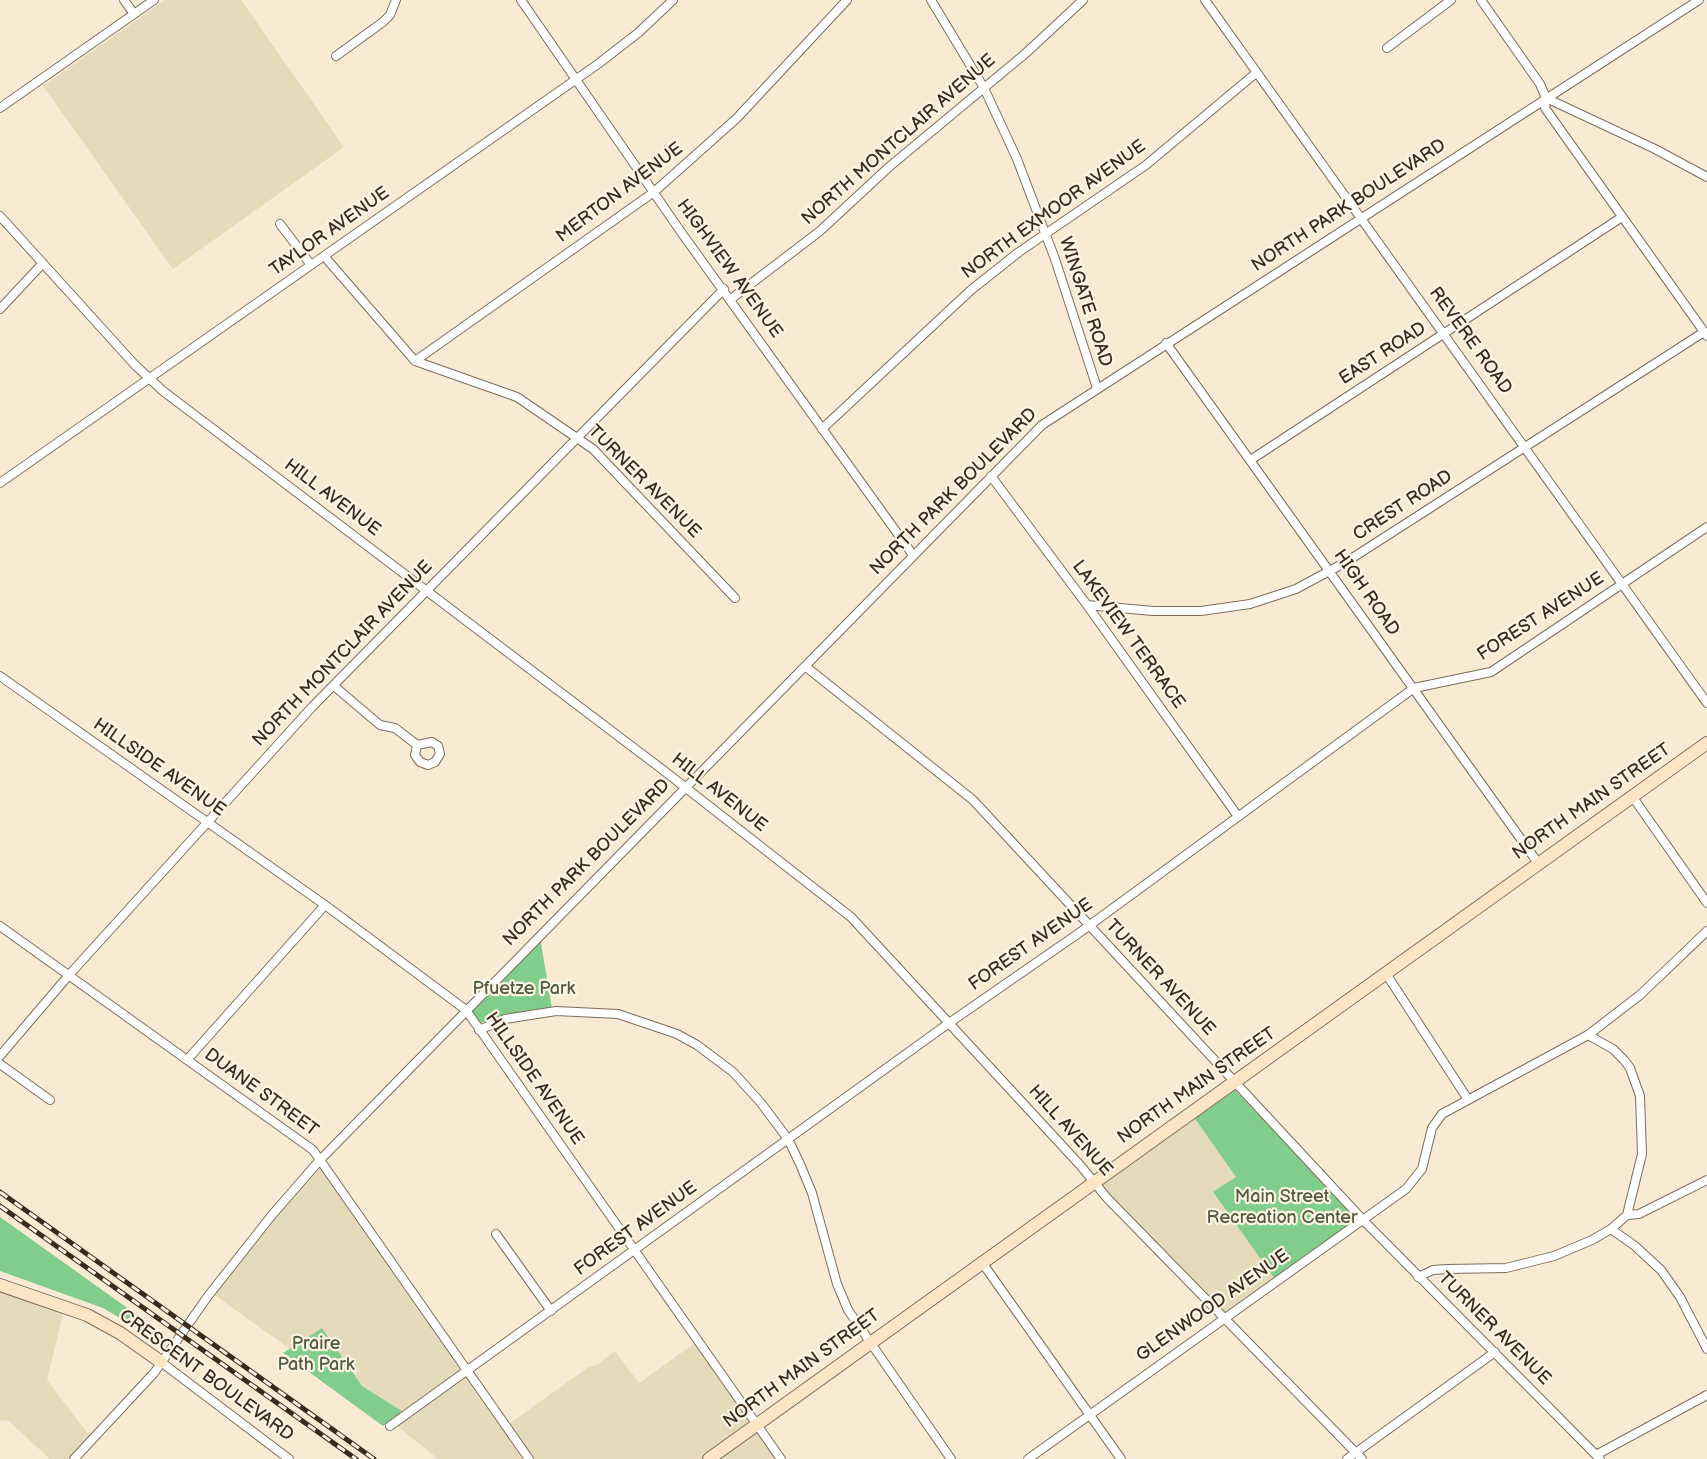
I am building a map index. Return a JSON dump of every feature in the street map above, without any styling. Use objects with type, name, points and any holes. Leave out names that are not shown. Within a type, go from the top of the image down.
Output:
[{"type":"street","points":[[124,0],[134,14]]},
{"type":"street","points":[[0,108],[154,0]]},
{"type":"street","points":[[336,56],[383,22],[396,0]]},
{"type":"street","name":"HIGHVIEW AVENUE","points":[[521,0],[654,192],[913,555]]},
{"type":"street","name":"TAYLOR AVENUE","points":[[0,483],[577,79],[638,33],[673,0]]},
{"type":"street","name":"MERTON AVENUE","points":[[415,361],[654,192],[737,118],[847,0]]},
{"type":"street","name":"WINGATE ROAD","points":[[931,0],[984,88],[1017,159],[1046,234],[1097,388]]},
{"type":"street","name":"NORTH MONTCLAIR AVENUE","points":[[731,299],[812,238],[913,146],[984,88],[1083,0]]},
{"type":"street","name":"REVERE ROAD","points":[[1205,0],[1707,703]]},
{"type":"street","points":[[1387,48],[1451,0]]},
{"type":"street","points":[[1481,0],[1540,84],[1546,98],[1545,108],[1705,334]]},
{"type":"street","name":"NORTH PARK BOULEVARD","points":[[319,1161],[1042,425],[1699,0]]},
{"type":"street","name":"NORTH EXMOOR AVENUE","points":[[822,429],[971,290],[1046,234],[1146,165],[1256,73]]},
{"type":"street","points":[[1546,98],[1655,149],[1707,177]]},
{"type":"street","name":"HILL AVENUE","points":[[0,216],[149,378],[851,917],[1094,1181],[1359,1456]]},
{"type":"street","name":"EAST ROAD","points":[[1252,459],[1622,217]]},
{"type":"street","points":[[279,224],[311,265]]},
{"type":"street","name":"TURNER AVENUE","points":[[324,256],[415,361],[517,397],[593,449],[735,598]]},
{"type":"street","points":[[0,309],[43,264]]},
{"type":"street","name":"NORTH MONTCLAIR AVENUE","points":[[0,1056],[69,975],[207,822],[334,686],[724,289]]},
{"type":"street","name":"CREST ROAD","points":[[1087,605],[1176,612],[1229,608],[1276,596],[1331,571],[1705,334]]},
{"type":"street","name":"HIGH ROAD","points":[[1166,343],[1252,459],[1538,863]]},
{"type":"street","name":"LAKEVIEW TERRACE","points":[[991,476],[1087,605],[1237,815]]},
{"type":"street","name":"FOREST AVENUE","points":[[390,1426],[949,1023],[1088,926],[1414,688],[1491,672],[1707,527]]},
{"type":"street","name":"TURNER AVENUE","points":[[806,666],[972,800],[1234,1083],[1418,1277],[1598,1457]]},
{"type":"street","name":"HILLSIDE AVENUE","points":[[0,676],[325,905],[466,1010],[781,1459]]},
{"type":"street","points":[[334,686],[380,725],[395,728],[417,745]]},
{"type":"street","name":"NORTH MAIN STREET","points":[[709,1459],[981,1261],[1234,1083],[1385,972],[1707,743]]},
{"type":"street","points":[[1632,796],[1707,903]]},
{"type":"street","points":[[187,1060],[325,905]]},
{"type":"street","name":"DUANE STREET","points":[[0,927],[313,1150],[529,1459]]},
{"type":"street","name":"GLENWOOD AVENUE","points":[[1028,1459],[1364,1220],[1416,1179],[1426,1158],[1432,1128],[1442,1114],[1467,1098],[1588,1035],[1649,987],[1707,931]]},
{"type":"street","points":[[1385,972],[1467,1098]]},
{"type":"street","points":[[479,1030],[505,1019],[570,1011],[618,1014],[653,1024],[697,1045],[733,1072],[761,1103],[788,1139],[812,1193],[837,1284],[848,1310],[951,1459]]},
{"type":"street","points":[[1418,1277],[1440,1270],[1491,1270],[1523,1266],[1554,1256],[1611,1229],[1627,1215],[1642,1154],[1640,1096],[1630,1068],[1624,1060],[1613,1049],[1588,1035]]},
{"type":"street","points":[[0,1064],[50,1100]]},
{"type":"street","points":[[74,1459],[154,1373],[246,1248],[319,1161]]},
{"type":"street","points":[[1627,1215],[1639,1214],[1707,1180]]},
{"type":"street","points":[[1611,1229],[1635,1246],[1661,1270],[1680,1297],[1707,1348]]},
{"type":"street","points":[[496,1233],[551,1311]]},
{"type":"street","points":[[981,1261],[1121,1459]]},
{"type":"street","name":"CRESCENT BOULEVARD","points":[[0,1285],[87,1315],[127,1338],[289,1459]]},
{"type":"street","points":[[1347,1459],[1359,1456],[1495,1352]]},
{"type":"street","points":[[1598,1457],[1707,1395]]},
{"type":"shaded area","points":[[165,0],[241,0],[344,147],[173,269],[43,86]]},
{"type":"shaded area","points":[[1193,1116],[1236,1177],[1213,1193],[1274,1278],[1224,1314],[1098,1182]]},
{"type":"shaded area","points":[[319,1165],[465,1370],[405,1413],[362,1386],[322,1328],[290,1349],[213,1294]]},
{"type":"shaded area","points":[[0,1288],[64,1310],[47,1380],[91,1438],[71,1459],[50,1459],[9,1421],[0,1420]]},
{"type":"shaded area","points":[[695,1343],[753,1424],[704,1459],[533,1459],[509,1424],[587,1368],[598,1364],[615,1351],[639,1383]]},
{"type":"shaded area","points":[[468,1375],[522,1459],[438,1459],[396,1425]]},
{"type":"shaded area","points":[[756,1429],[777,1459],[714,1459]]},
{"type":"green space","name":"Pfuetze Park","points":[[540,937],[552,1009],[480,1023],[470,1008]]},
{"type":"green space","name":"Main Street Recreation Center","points":[[1233,1088],[1358,1218],[1274,1278],[1213,1192],[1236,1177],[1193,1116]]},
{"type":"green space","points":[[0,1217],[161,1332],[155,1339],[103,1308],[0,1271]]},
{"type":"green space","name":"Praire Path Park","points":[[322,1328],[362,1386],[405,1413],[383,1426],[283,1353]]},
{"type":"railway","points":[[0,1192],[374,1459]]},
{"type":"railway","points":[[0,1206],[356,1459]]}]
